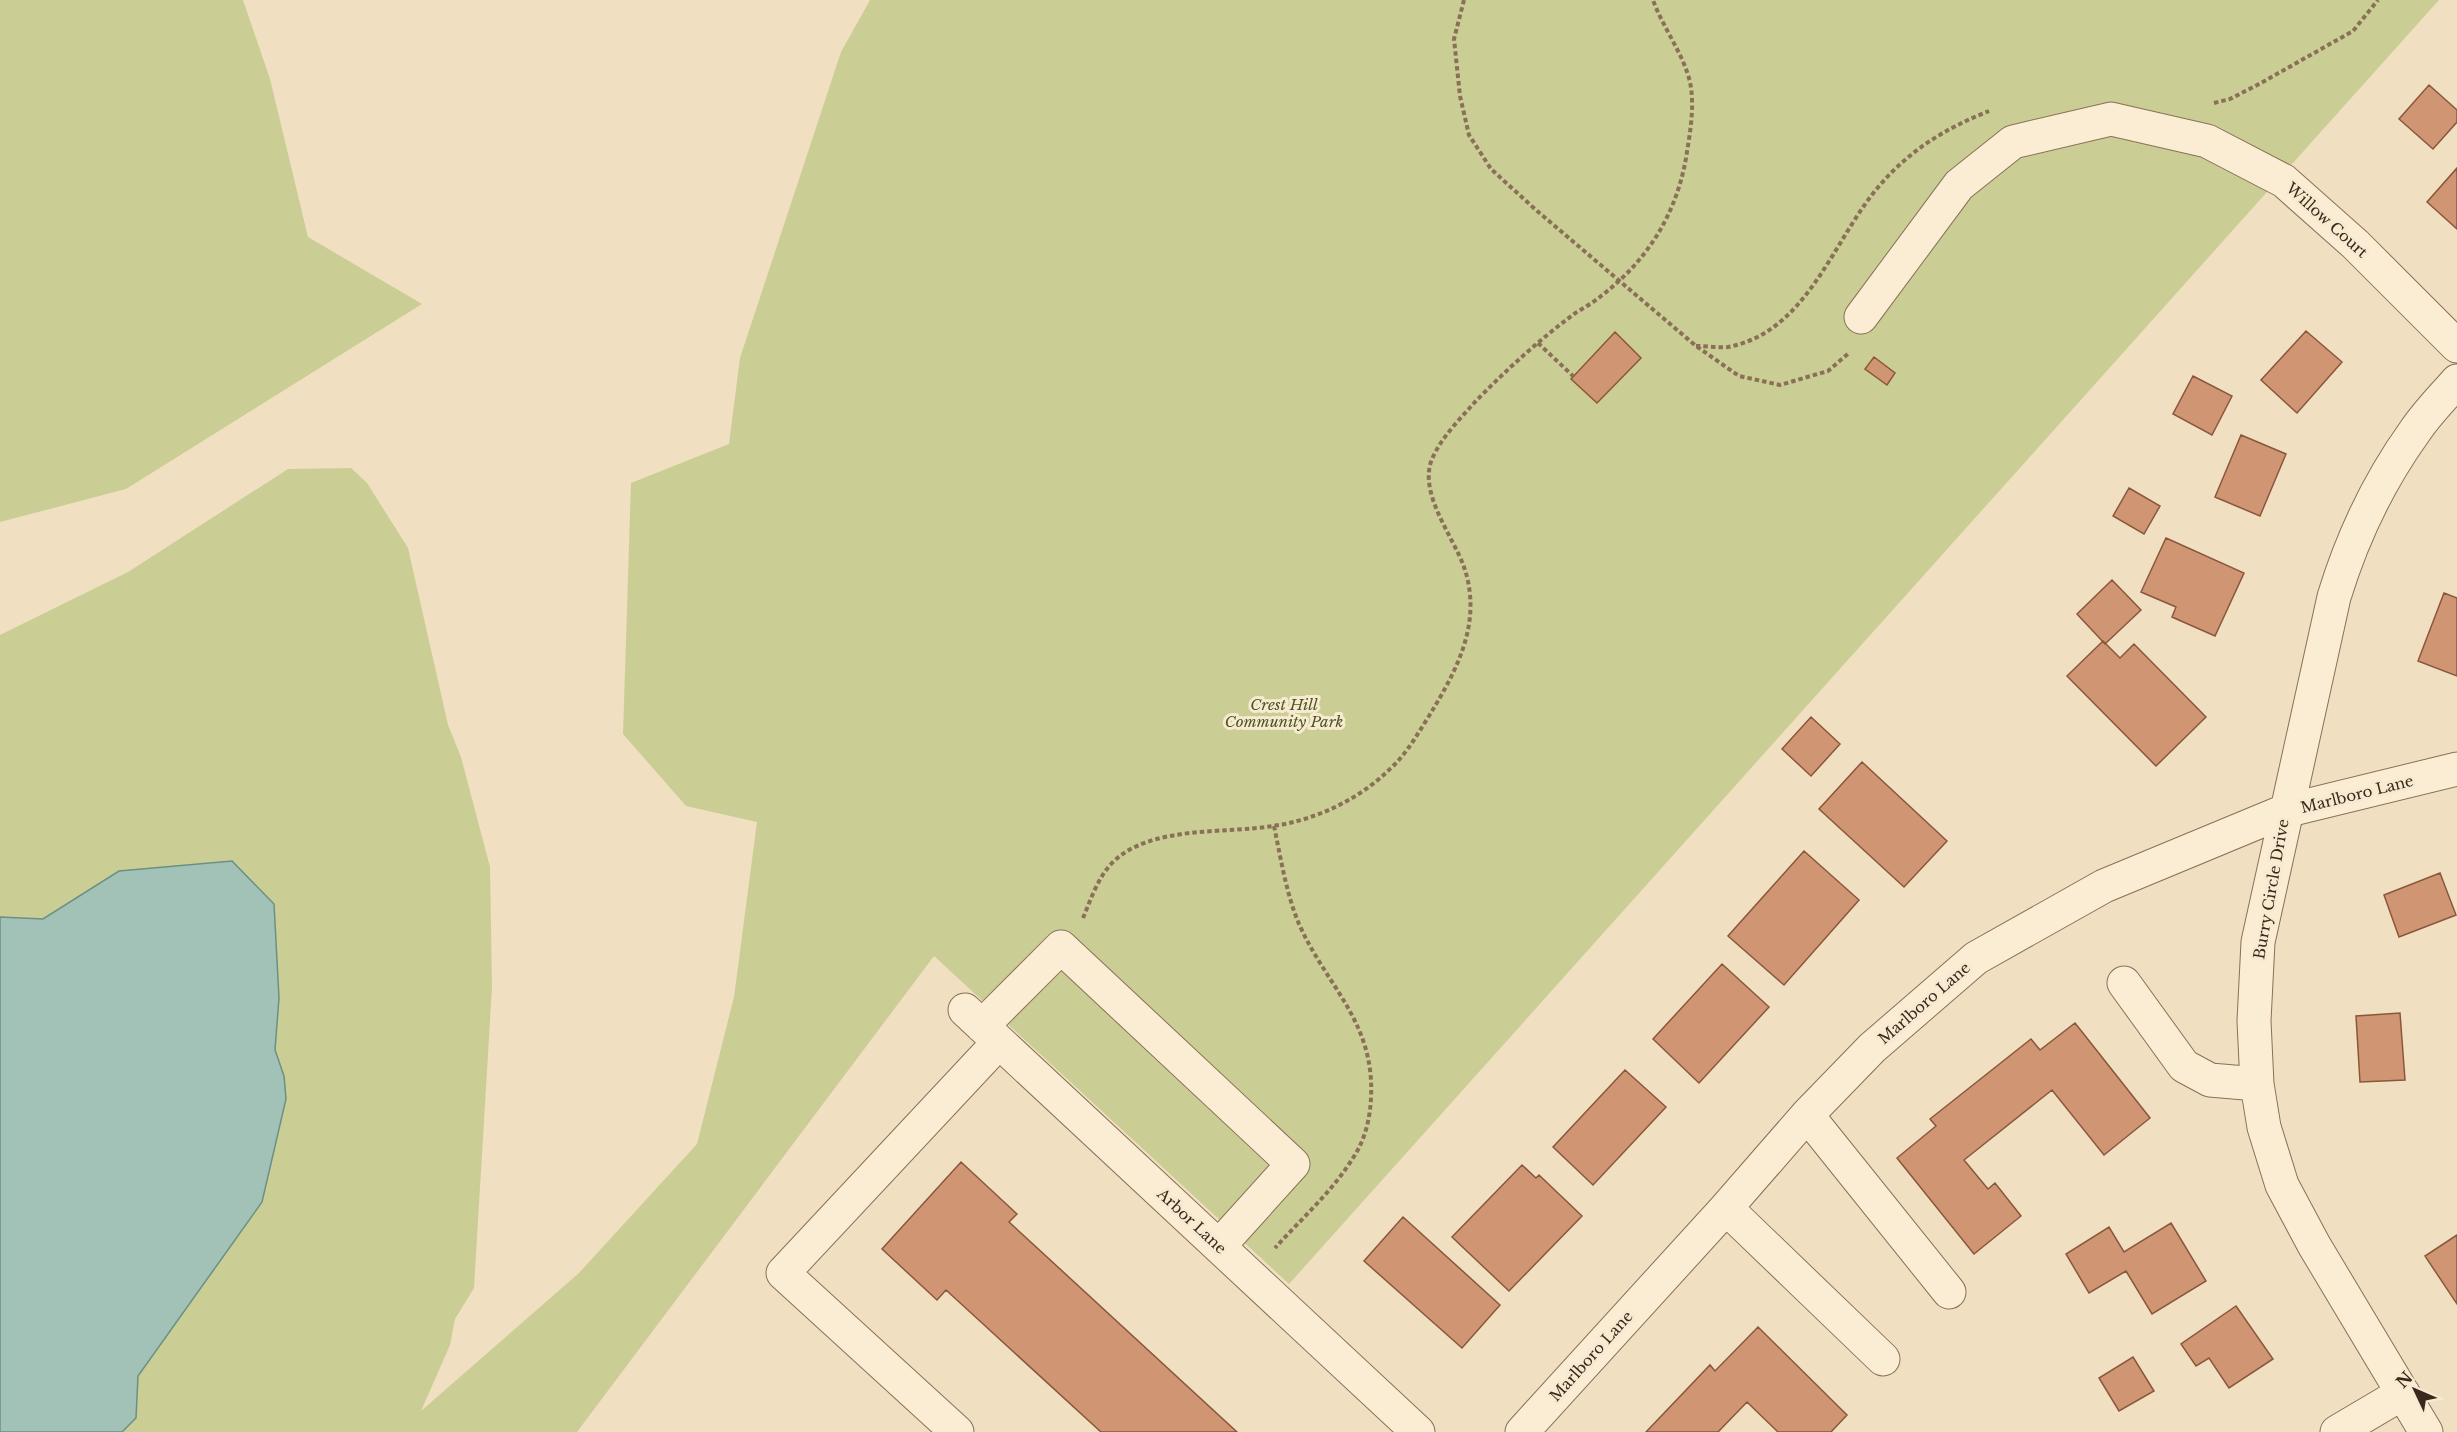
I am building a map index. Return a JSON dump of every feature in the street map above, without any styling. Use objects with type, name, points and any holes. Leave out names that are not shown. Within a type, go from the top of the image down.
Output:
[{"type":"street","name":"Willow Court","points":[[1861,317],[1959,185],[2013,142],[2111,119],[2207,141],[2284,181],[2355,244],[2457,346]]},
{"type":"street","name":"Burry Circle Drive","points":[[2426,1432],[2313,1245],[2282,1185],[2264,1127],[2257,1084],[2254,1021],[2258,942],[2285,811],[2334,597],[2345,560],[2360,526],[2397,457],[2416,429],[2457,381]]},
{"type":"street","name":"Marlboro Lane","points":[[1522,1432],[1726,1208],[1807,1115],[1872,1048],[1976,958],[2104,886],[2285,811],[2457,769]]},
{"type":"street","points":[[957,1432],[783,1273],[982,1026],[1061,947],[1293,1164],[1219,1246]]},
{"type":"street","points":[[2124,982],[2184,1066],[2210,1080],[2257,1084]]},
{"type":"street","name":"Arbor Lane","points":[[982,1026],[1418,1432]]},
{"type":"street","points":[[1807,1115],[1949,1292]]},
{"type":"street","points":[[1726,1208],[1883,1359]]},
{"type":"street","points":[[2337,1432],[2403,1393]]},
{"type":"path","points":[[1464,0],[1454,39],[1460,96],[1469,135],[1491,169],[1696,346],[1739,376],[1780,385],[1828,371],[1861,342],[1861,317]]},
{"type":"path","points":[[1061,947],[1081,922],[1103,874],[1115,860],[1135,847],[1173,836],[1274,826],[1338,805],[1367,790],[1408,750],[1445,689],[1464,649],[1470,623],[1471,596],[1453,541],[1436,510],[1430,485],[1431,462],[1462,417],[1490,387],[1538,343],[1602,296],[1662,231],[1684,168],[1693,99],[1689,78],[1653,0]]},
{"type":"path","points":[[2261,83],[2353,31],[2378,0]]},
{"type":"path","points":[[1538,343],[1573,376]]},
{"type":"path","points":[[1274,826],[1285,883],[1298,921],[1311,949],[1353,1014],[1366,1045],[1372,1074],[1366,1132],[1354,1158],[1333,1186],[1275,1248]]},
{"type":"green space","points":[[0,0],[243,0],[270,79],[308,237],[422,304],[126,489],[0,522]]},
{"type":"green space","name":"Crest Hill Community Park","points":[[870,0],[2439,0],[1289,1284],[934,956],[577,1432],[122,1432],[136,1417],[138,1376],[262,1201],[284,1076],[275,1050],[279,998],[274,904],[119,871],[42,919],[0,917],[0,635],[128,572],[288,469],[351,468],[367,483],[408,548],[448,725],[461,757],[490,867],[492,987],[474,1288],[455,1319],[450,1345],[421,1411],[579,1273],[697,1144],[734,997],[757,822],[686,806],[623,734],[631,483],[729,444],[740,358],[841,52]]},
{"type":"water","points":[[232,861],[274,904],[279,998],[275,1050],[284,1076],[286,1099],[262,1202],[138,1376],[136,1418],[122,1432],[0,1432],[0,917],[43,919],[119,871]]},
{"type":"building","points":[[2429,85],[2457,110],[2457,122],[2433,149],[2399,119]]},
{"type":"building","points":[[2457,168],[2457,229],[2427,202]]},
{"type":"building","points":[[2306,331],[2342,362],[2297,413],[2261,380]]},
{"type":"building","points":[[1615,332],[1641,358],[1597,403],[1571,379]]},
{"type":"building","points":[[1874,357],[1895,373],[1887,385],[1865,369]]},
{"type":"building","points":[[2193,376],[2232,396],[2212,435],[2173,414]]},
{"type":"building","points":[[2241,435],[2286,454],[2260,516],[2215,497]]},
{"type":"building","points":[[2129,488],[2160,506],[2144,534],[2113,516]]},
{"type":"building","points":[[2166,538],[2244,573],[2215,636],[2172,617],[2176,607],[2141,592]]},
{"type":"building","points":[[2112,580],[2141,610],[2105,644],[2077,614]]},
{"type":"building","points":[[2444,593],[2457,598],[2457,676],[2418,661]]},
{"type":"building","points":[[2103,641],[2120,658],[2134,644],[2206,717],[2156,766],[2067,676]]},
{"type":"building","points":[[1811,717],[1840,744],[1811,776],[1782,749]]},
{"type":"building","points":[[1862,762],[1947,841],[1904,887],[1819,809]]},
{"type":"building","points":[[1804,851],[1859,900],[1784,985],[1728,936]]},
{"type":"building","points":[[2440,873],[2456,915],[2399,937],[2384,895]]},
{"type":"building","points":[[1722,964],[1769,1007],[1699,1083],[1653,1039]]},
{"type":"building","points":[[2400,1013],[2405,1080],[2360,1082],[2356,1016]]},
{"type":"building","points":[[2075,1023],[2150,1118],[2104,1155],[2052,1090],[1964,1160],[1988,1189],[1995,1183],[2021,1216],[1974,1254],[1897,1158],[1936,1126],[1930,1119],[2031,1039],[2040,1050]]},
{"type":"building","points":[[1625,1070],[1666,1107],[1593,1185],[1553,1147]]},
{"type":"building","points":[[961,1162],[1017,1214],[1009,1222],[1237,1432],[1101,1432],[946,1290],[937,1300],[882,1249]]},
{"type":"building","points":[[1522,1165],[1536,1178],[1539,1175],[1582,1216],[1509,1291],[1452,1237]]},
{"type":"building","points":[[1403,1217],[1500,1305],[1462,1348],[1364,1261]]},
{"type":"building","points":[[2171,1223],[2206,1281],[2152,1314],[2126,1271],[2089,1293],[2066,1254],[2109,1227],[2124,1252]]},
{"type":"building","points":[[2457,1235],[2457,1304],[2425,1256]]},
{"type":"building","points":[[2236,1306],[2273,1359],[2229,1388],[2209,1358],[2196,1366],[2181,1344]]},
{"type":"building","points":[[1758,1327],[1847,1415],[1831,1432],[1778,1432],[1747,1402],[1718,1432],[1646,1432],[1710,1365],[1715,1371]]},
{"type":"building","points":[[2133,1357],[2154,1391],[2119,1411],[2099,1378]]}]
